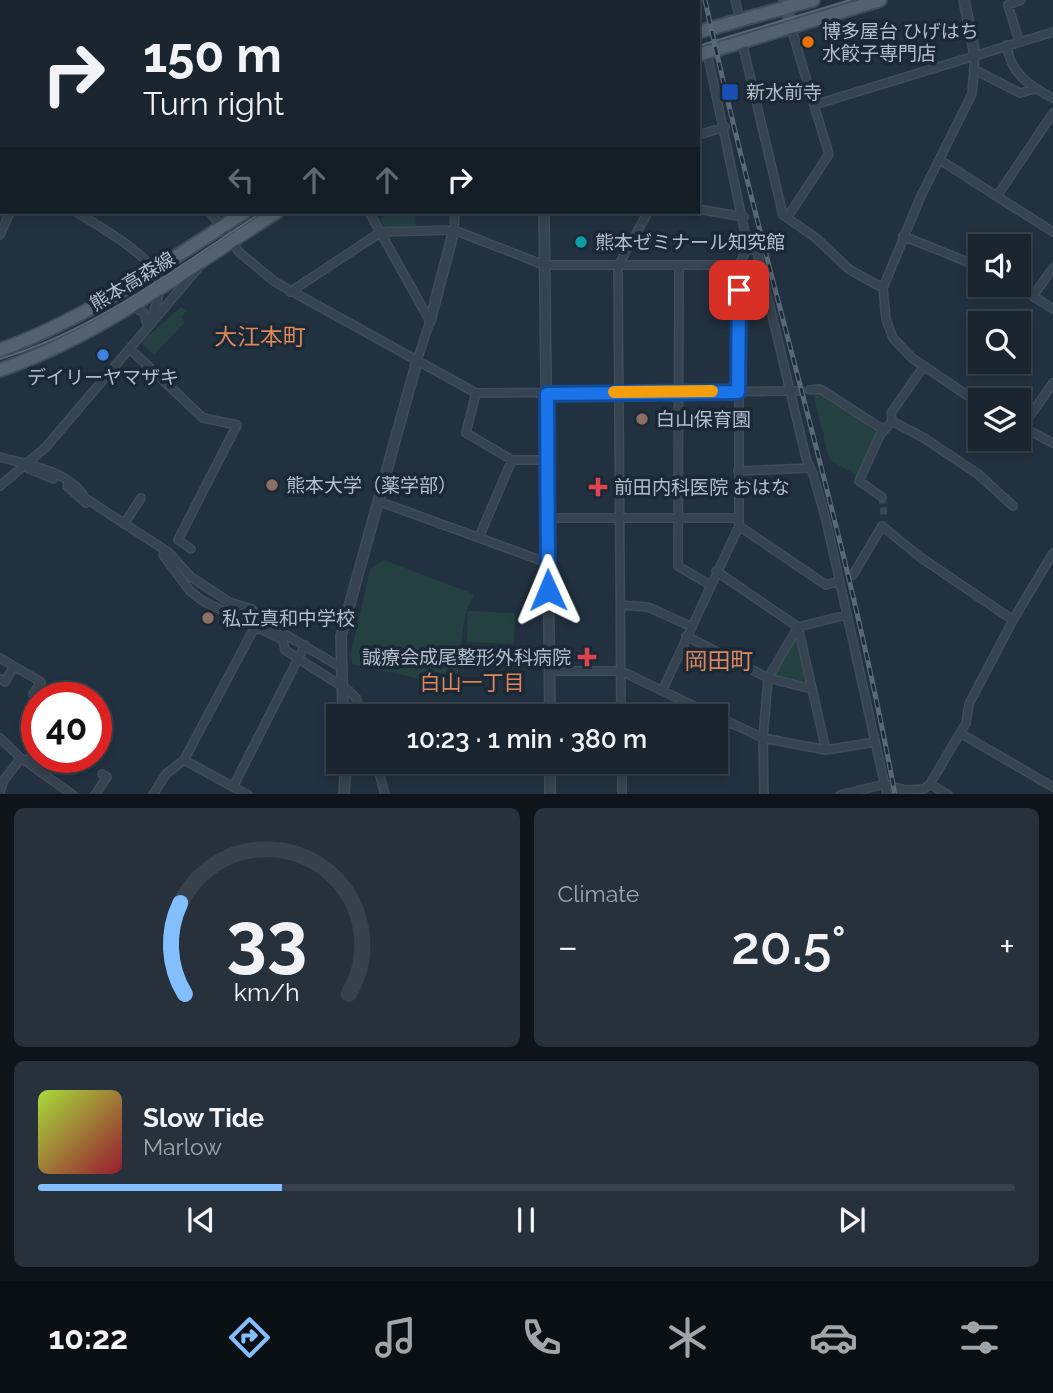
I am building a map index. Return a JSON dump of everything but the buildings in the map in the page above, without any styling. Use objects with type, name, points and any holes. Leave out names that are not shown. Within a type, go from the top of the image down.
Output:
[{"type":"main road","points":[[700,29],[786,4],[813,0]]},
{"type":"main road","points":[[703,53],[880,0]]},
{"type":"main road","points":[[786,4],[791,27]]},
{"type":"main road","name":"熊本高森線","points":[[0,350],[57,327],[155,270],[242,214]]},
{"type":"main road","name":"熊本高森線","points":[[0,370],[25,361],[133,306],[274,214]]},
{"type":"street","points":[[735,0],[740,19]]},
{"type":"street","points":[[964,0],[975,55],[972,94],[903,236],[883,288],[886,319],[893,338],[924,366],[968,396]]},
{"type":"street","points":[[1020,0],[1008,5],[1020,41]]},
{"type":"street","points":[[787,218],[829,154],[791,27]]},
{"type":"street","points":[[814,105],[1053,32]]},
{"type":"street","points":[[742,42],[781,210],[850,270],[883,288]]},
{"type":"street","points":[[1007,45],[1008,62],[1034,89],[1053,98]]},
{"type":"street","points":[[662,691],[739,522],[739,265],[748,247],[724,127],[703,53]]},
{"type":"street","points":[[975,70],[1020,93],[1034,89]]},
{"type":"street","points":[[997,196],[1053,113]]},
{"type":"street","points":[[700,134],[724,127]]},
{"type":"street","points":[[940,160],[1053,232]]},
{"type":"street","points":[[700,209],[744,217]]},
{"type":"street","points":[[0,235],[9,214]]},
{"type":"street","points":[[80,214],[142,257],[155,270],[160,289],[146,328]]},
{"type":"street","points":[[211,214],[254,268],[290,292],[476,393],[801,391]]},
{"type":"street","points":[[370,214],[430,321]]},
{"type":"street","points":[[343,704],[341,636],[347,608],[430,321],[454,230],[455,214]]},
{"type":"street","points":[[544,214],[550,704]]},
{"type":"street","points":[[621,704],[618,267],[647,214]]},
{"type":"street","points":[[290,292],[381,232],[454,230],[544,265],[739,265]]},
{"type":"street","points":[[903,236],[968,262]]},
{"type":"street","points":[[748,247],[757,252],[854,641],[887,794]]},
{"type":"street","points":[[0,485],[28,465],[131,349],[208,256]]},
{"type":"street","points":[[679,266],[678,566],[710,584]]},
{"type":"street","points":[[1053,268],[1033,296],[1053,309]]},
{"type":"street","points":[[133,306],[147,317],[146,328]]},
{"type":"street","points":[[131,349],[203,418],[237,425],[178,540],[191,549]]},
{"type":"street","points":[[882,497],[859,481],[884,430],[892,421],[891,413],[924,366]]},
{"type":"street","points":[[1031,412],[1053,383]]},
{"type":"street","points":[[810,390],[820,389],[884,430]]},
{"type":"street","points":[[476,393],[466,433],[512,460],[547,460]]},
{"type":"street","points":[[892,421],[971,469],[1013,506]]},
{"type":"street","points":[[1031,432],[1053,443]]},
{"type":"street","points":[[0,457],[41,467],[79,487],[85,498],[168,552],[200,583],[229,602],[252,609],[257,623],[283,640],[285,650],[342,685],[357,699],[357,704]]},
{"type":"street","points":[[479,537],[512,460]]},
{"type":"street","points":[[28,465],[29,470],[73,489],[78,498],[167,558],[190,591],[203,601],[305,645],[342,668]]},
{"type":"street","points":[[738,471],[810,468]]},
{"type":"street","points":[[124,524],[141,498]]},
{"type":"street","points":[[378,501],[548,563]]},
{"type":"street","points":[[853,575],[882,526],[884,516]]},
{"type":"street","points":[[547,518],[739,522],[826,585],[839,581]]},
{"type":"street","points":[[882,526],[920,557],[1013,620]]},
{"type":"street","points":[[840,794],[885,784],[905,792],[924,789],[930,784],[966,723],[969,704],[1013,620],[1053,553]]},
{"type":"street","points":[[716,571],[799,627],[826,750]]},
{"type":"street","points":[[621,605],[648,607],[690,626]]},
{"type":"street","points":[[764,794],[763,738],[768,678],[799,627],[846,615]]},
{"type":"street","points":[[153,794],[166,774],[184,760],[257,623]]},
{"type":"street","points":[[686,636],[768,678],[812,688]]},
{"type":"street","points":[[233,787],[305,645]]},
{"type":"street","points":[[0,658],[41,682]]},
{"type":"street","points":[[1,679],[5,682],[15,666]]},
{"type":"street","points":[[549,671],[621,671],[690,704]]},
{"type":"street","points":[[728,722],[763,738],[826,750],[875,742]]},
{"type":"street","points":[[960,733],[1053,787]]},
{"type":"street","points":[[0,738],[21,757]]},
{"type":"street","points":[[184,760],[248,794]]},
{"type":"street","points":[[0,792],[4,780],[21,763]]},
{"type":"street","points":[[43,773],[73,794]]},
{"type":"street","points":[[344,794],[345,774]]},
{"type":"street","points":[[380,774],[385,794]]},
{"type":"street","points":[[550,774],[551,794]]},
{"type":"street","points":[[622,774],[622,794]]},
{"type":"street","points":[[95,794],[104,776],[114,783]]},
{"type":"street","points":[[930,784],[948,794]]},
{"type":"green space","points":[[387,214],[415,214],[416,226],[386,228],[379,219]]},
{"type":"green space","points":[[181,307],[186,311],[181,318],[185,322],[154,355],[141,342]]},
{"type":"green space","points":[[820,391],[881,431],[857,476],[829,459],[813,393]]},
{"type":"green space","points":[[384,560],[474,594],[465,615],[456,687],[352,664],[351,653],[370,569]]},
{"type":"green space","points":[[468,611],[515,613],[514,644],[467,642]]},
{"type":"green space","points":[[798,627],[812,689],[768,678]]},
{"type":"tunnel","points":[[882,497],[884,516]]},
{"type":"tram line","points":[[700,45],[850,0]]},
{"type":"tram line","points":[[0,359],[35,347],[103,314],[168,275],[259,214]]},
{"type":"railway","points":[[705,0],[752,199],[853,595],[895,794]]},
{"type":"slow traffic","points":[[614,392],[712,391]]},
{"type":"place","name":"博多屋台 ひげはち 水餃子専門店","points":[[808,42]]},
{"type":"place","name":"新水前寺","points":[[730,92]]},
{"type":"place","name":"熊本ゼミナール知究館","points":[[581,242]]},
{"type":"place","name":"デイリーヤマザキ","points":[[103,355]]},
{"type":"place","name":"白山保育園","points":[[642,419]]},
{"type":"place","name":"熊本大学（薬学部）","points":[[272,485]]},
{"type":"place","name":"前田内科医院 おはな","points":[[598,487]]},
{"type":"place","name":"私立真和中学校","points":[[208,618]]},
{"type":"place","name":"誠療会成尾整形外科病院","points":[[587,657]]},
{"type":"district","name":"大江本町","points":[[260,336]]},
{"type":"district","name":"岡田町","points":[[719,660]]},
{"type":"district","name":"白山一丁目","points":[[472,682]]},
{"type":"route","points":[[548,590],[547,394],[738,392],[739,290]]}]
